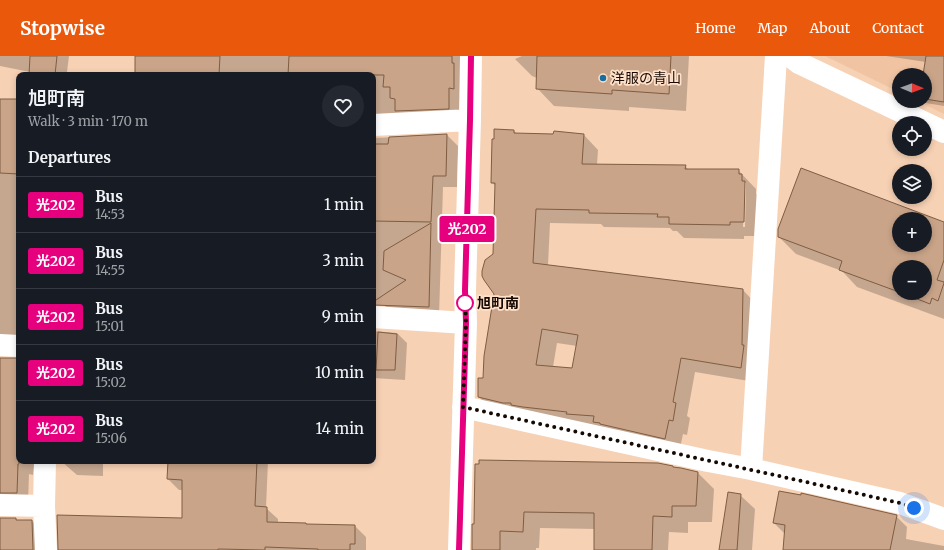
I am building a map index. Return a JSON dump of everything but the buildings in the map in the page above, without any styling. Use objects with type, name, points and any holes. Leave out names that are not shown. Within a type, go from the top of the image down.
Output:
[{"type":"street","points":[[459,550],[466,323],[465,290],[471,56]]},
{"type":"street","points":[[751,469],[776,56]]},
{"type":"street","points":[[790,56],[799,62],[944,132]]},
{"type":"street","points":[[376,125],[470,120]]},
{"type":"street","points":[[376,317],[466,323]]},
{"type":"street","points":[[0,345],[16,346]]},
{"type":"street","points":[[463,407],[708,461],[751,469],[900,503],[944,519]]},
{"type":"street","points":[[45,464],[44,506],[46,550]]},
{"type":"street","points":[[0,505],[44,506]]},
{"type":"shaded area","points":[[825,56],[944,56],[944,114],[932,108],[932,68],[892,68],[892,89]]},
{"type":"bus line","name":"光202","points":[[459,550],[466,323],[465,290],[471,56]]},
{"type":"place","name":"洋服の青山","points":[[603,78]]},
{"type":"place","name":"旭町南","points":[[465,303]]},
{"type":"route","points":[[465,303],[465,301],[466,323],[463,407],[708,461],[751,469],[900,503],[914,508]]}]
